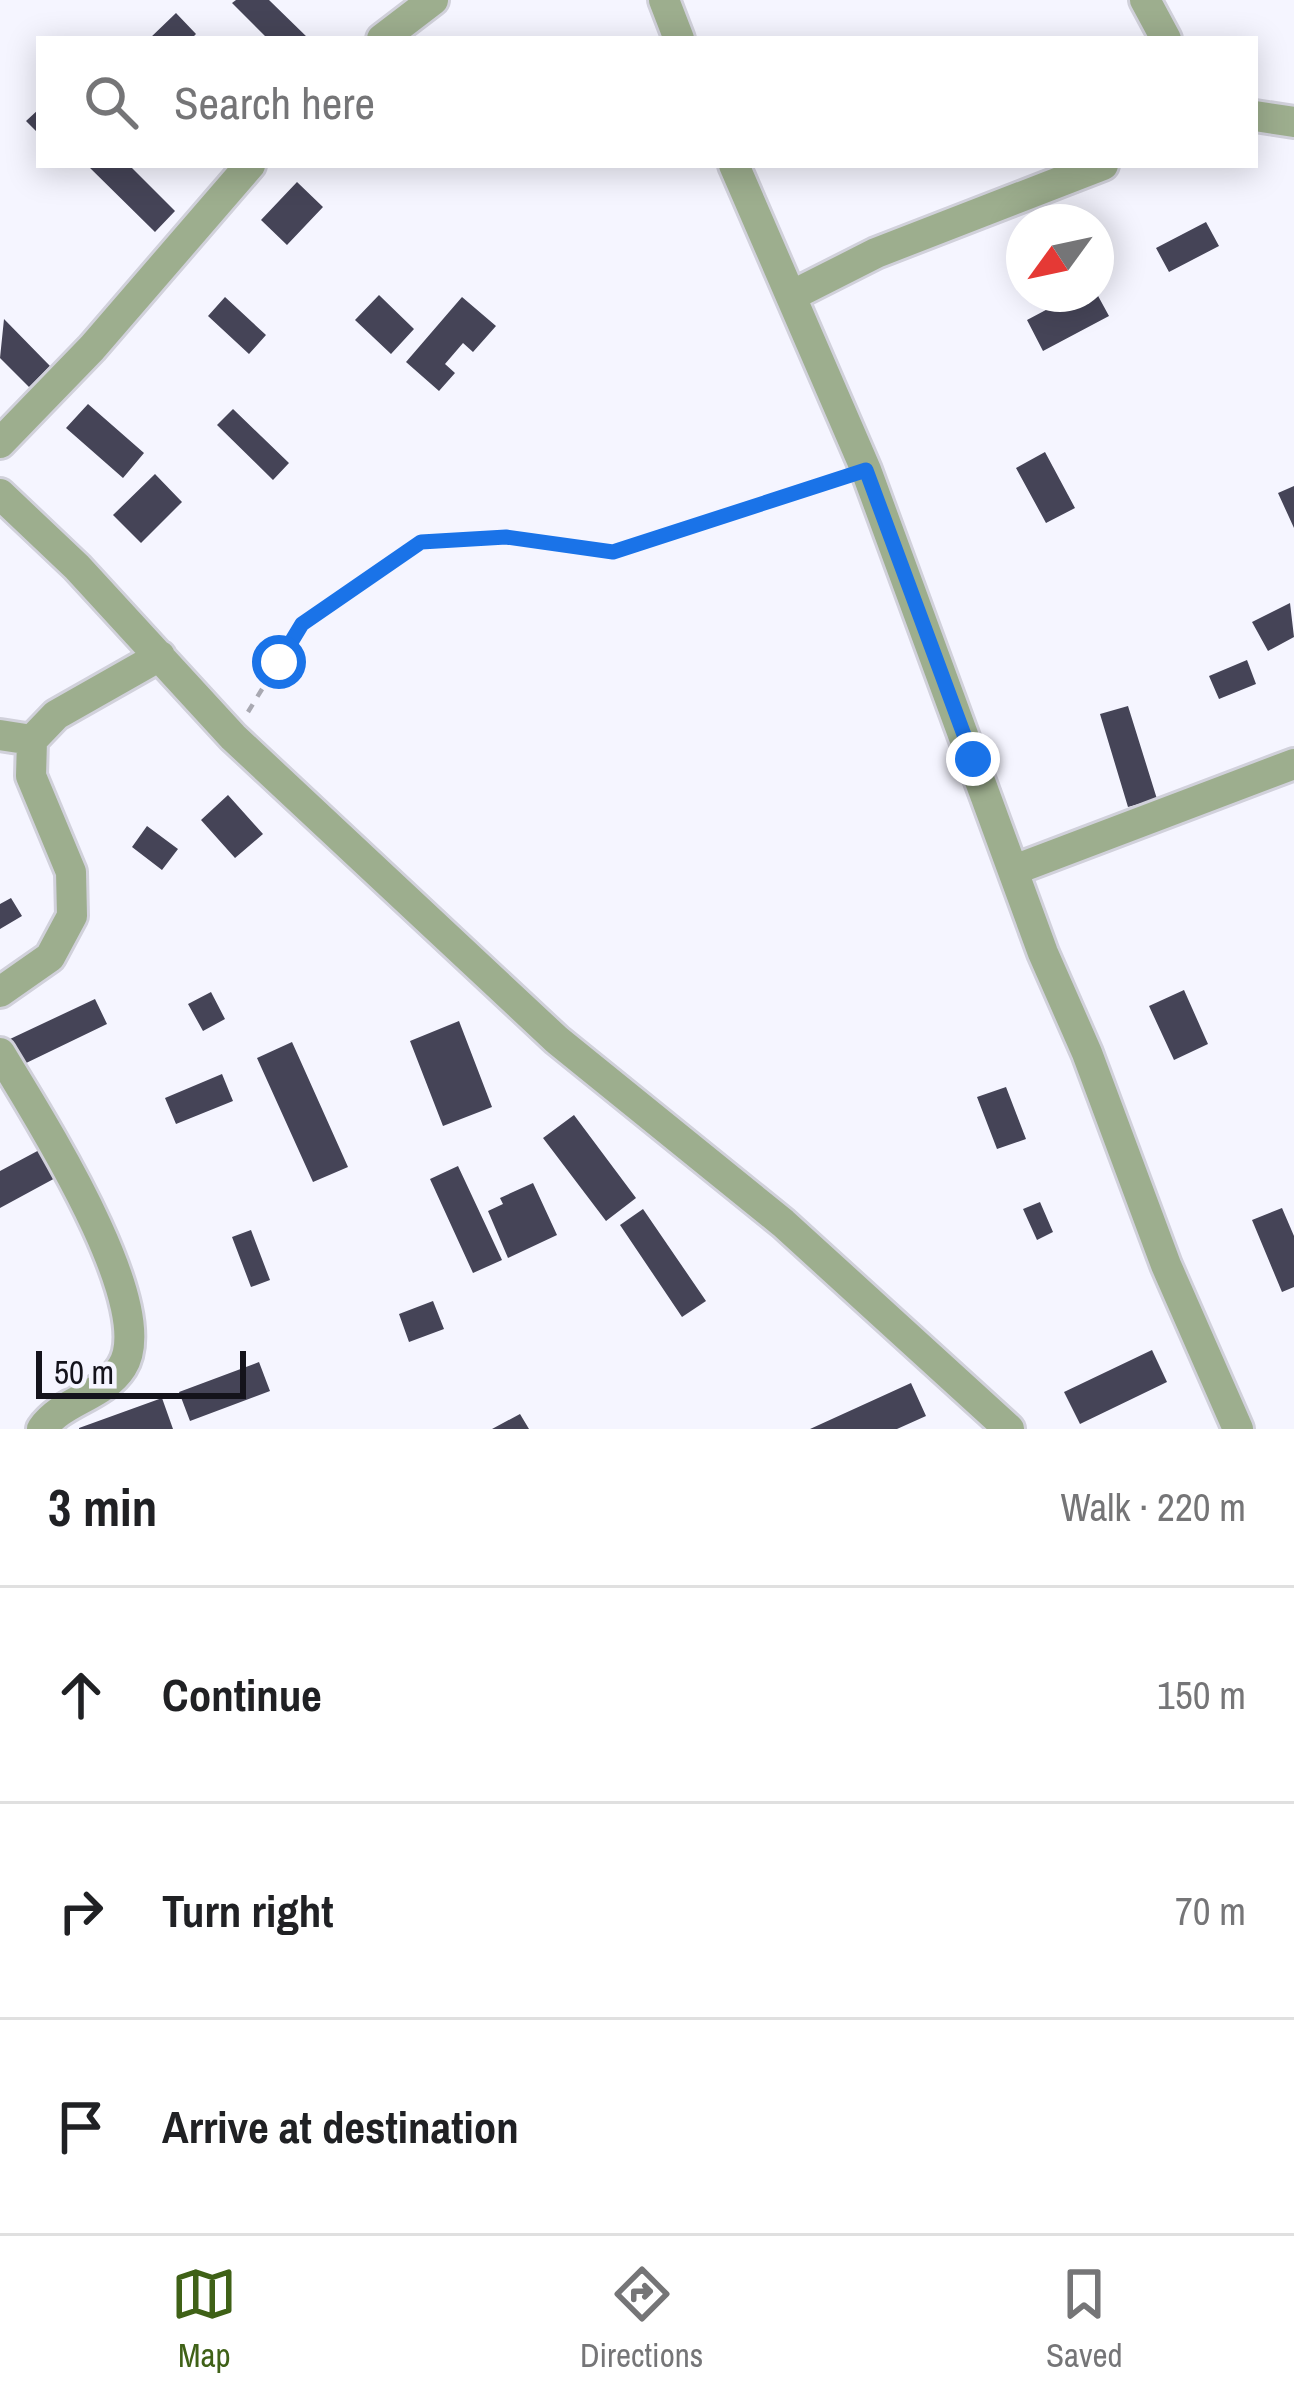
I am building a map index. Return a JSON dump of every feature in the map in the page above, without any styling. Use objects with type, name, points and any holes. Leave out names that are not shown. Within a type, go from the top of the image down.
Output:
[{"type":"street","points":[[386,36],[433,0]]},
{"type":"street","points":[[664,0],[678,36]]},
{"type":"street","points":[[1145,0],[1164,36]]},
{"type":"street","points":[[1258,116],[1294,122]]},
{"type":"street","points":[[0,443],[92,348],[247,168]]},
{"type":"street","points":[[735,168],[866,470],[1013,870],[1166,1265],[1238,1429]]},
{"type":"street","points":[[793,295],[876,253],[1094,168]]},
{"type":"street","points":[[0,494],[233,737],[557,1040],[783,1222],[1009,1429]]},
{"type":"street","points":[[0,992],[50,957],[72,916],[70,872],[31,776],[32,740],[56,715],[160,656]]},
{"type":"street","points":[[0,735],[32,740]]},
{"type":"street","points":[[1013,870],[1294,764]]},
{"type":"street","points":[[0,1053],[97,1223],[123,1293],[131,1339],[125,1364],[106,1386],[42,1429]]},
{"type":"path","points":[[233,737],[302,624],[421,542],[506,537],[613,552],[866,470]]},
{"type":"building","points":[[269,0],[306,36],[265,36],[232,3]]},
{"type":"building","points":[[176,13],[196,34],[194,36],[152,36]]},
{"type":"building","points":[[36,112],[36,131],[26,121]]},
{"type":"building","points":[[90,168],[132,168],[175,211],[155,232]]},
{"type":"building","points":[[297,182],[323,207],[287,245],[261,220]]},
{"type":"building","points":[[1206,222],[1219,246],[1169,272],[1156,248]]},
{"type":"building","points":[[379,295],[414,329],[391,354],[355,320]]},
{"type":"building","points":[[225,297],[266,335],[249,354],[208,316]]},
{"type":"building","points":[[462,297],[496,326],[473,352],[463,343],[445,364],[455,373],[439,391],[406,362]]},
{"type":"building","points":[[1042,312],[1107,312],[1109,316],[1043,351],[1027,320]]},
{"type":"building","points":[[4,319],[50,366],[29,387],[0,358]]},
{"type":"building","points":[[88,404],[144,453],[123,478],[66,428]]},
{"type":"building","points":[[233,409],[289,463],[273,480],[217,425]]},
{"type":"building","points":[[1045,452],[1075,508],[1046,523],[1016,468]]},
{"type":"building","points":[[155,474],[182,502],[141,543],[113,515]]},
{"type":"building","points":[[1294,486],[1294,528],[1278,493]]},
{"type":"building","points":[[1290,603],[1294,637],[1268,651],[1252,622]]},
{"type":"building","points":[[1247,660],[1256,684],[1219,699],[1209,676]]},
{"type":"building","points":[[1128,706],[1157,799],[1128,807],[1100,714]]},
{"type":"building","points":[[228,795],[263,834],[235,858],[201,820]]},
{"type":"building","points":[[147,826],[178,849],[162,870],[132,847]]},
{"type":"building","points":[[11,898],[22,916],[0,929],[0,904]]},
{"type":"building","points":[[1184,990],[1208,1044],[1174,1060],[1149,1006]]},
{"type":"building","points":[[211,992],[225,1019],[203,1031],[188,1004]]},
{"type":"building","points":[[95,999],[107,1024],[22,1065],[10,1039]]},
{"type":"building","points":[[459,1021],[492,1107],[443,1126],[410,1041]]},
{"type":"building","points":[[292,1042],[348,1167],[313,1182],[257,1058]]},
{"type":"building","points":[[222,1074],[233,1101],[176,1124],[165,1098]]},
{"type":"building","points":[[1006,1087],[1026,1139],[997,1149],[977,1097]]},
{"type":"building","points":[[574,1115],[636,1198],[606,1221],[543,1138]]},
{"type":"building","points":[[43,1148],[59,1176],[0,1208],[0,1171]]},
{"type":"building","points":[[458,1166],[502,1260],[473,1273],[430,1179]]},
{"type":"building","points":[[533,1183],[557,1235],[508,1258],[488,1211],[503,1204],[500,1198]]},
{"type":"building","points":[[1040,1202],[1053,1232],[1037,1240],[1023,1209]]},
{"type":"building","points":[[1282,1208],[1294,1236],[1294,1287],[1282,1292],[1252,1220]]},
{"type":"building","points":[[643,1209],[706,1301],[682,1317],[620,1225]]},
{"type":"building","points":[[251,1230],[270,1280],[251,1287],[232,1237]]},
{"type":"building","points":[[433,1301],[444,1329],[409,1342],[399,1314]]},
{"type":"building","points":[[1152,1350],[1167,1382],[1080,1424],[1064,1392]]},
{"type":"building","points":[[259,1362],[270,1391],[190,1421],[179,1392]]},
{"type":"building","points":[[911,1383],[926,1416],[897,1429],[810,1429]]},
{"type":"building","points":[[162,1398],[173,1429],[79,1429],[79,1428]]},
{"type":"building","points":[[520,1414],[529,1429],[492,1429]]},
{"type":"route","points":[[279,662],[302,624],[421,542],[506,537],[613,552],[866,470],[973,759]]}]
